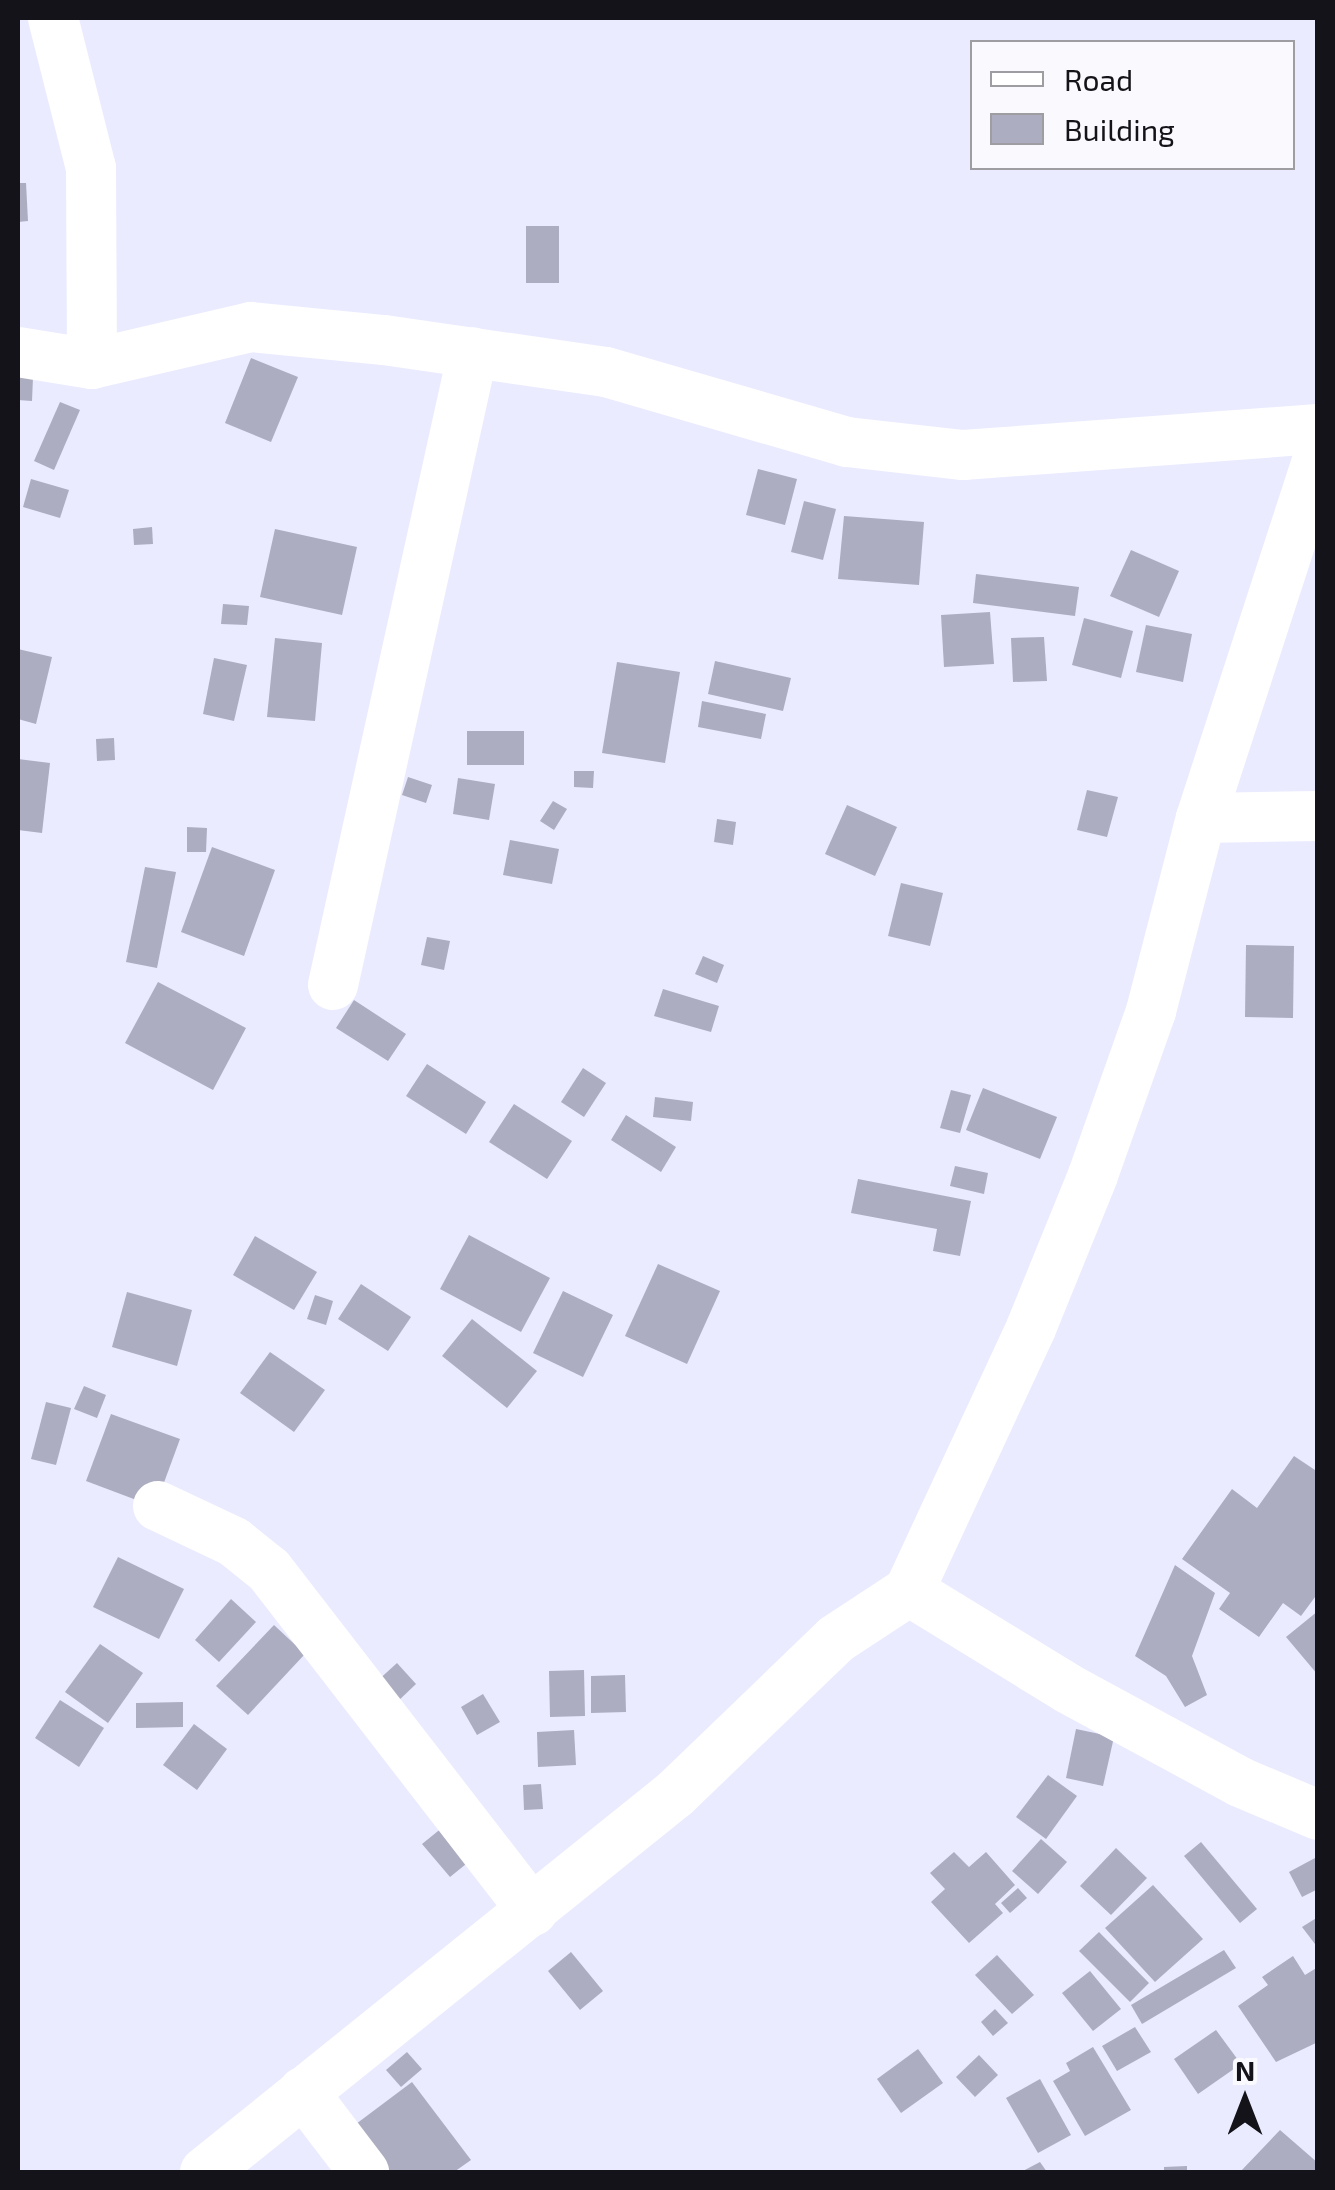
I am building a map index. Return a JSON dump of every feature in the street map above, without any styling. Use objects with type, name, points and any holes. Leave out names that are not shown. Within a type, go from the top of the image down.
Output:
[{"type":"street","points":[[53,18],[91,168],[92,364]]},
{"type":"street","points":[[18,352],[92,364],[251,327],[473,352],[606,372],[769,423],[912,451],[1040,451],[1318,429]]},
{"type":"street","points":[[334,985],[473,352]]},
{"type":"street","points":[[206,2172],[675,1794],[836,1639],[909,1590],[1032,1328],[1093,1175],[1151,1011],[1201,818],[1318,458]]},
{"type":"street","points":[[1201,818],[1318,816]]},
{"type":"street","points":[[158,1506],[234,1542],[269,1570],[532,1911]]},
{"type":"street","points":[[909,1590],[1067,1688],[1318,1815]]},
{"type":"street","points":[[303,2092],[364,2172]]},
{"type":"building","points":[[18,183],[26,183],[28,221],[18,222]]},
{"type":"building","points":[[526,226],[559,226],[559,283],[526,283]]},
{"type":"building","points":[[251,358],[298,377],[271,442],[225,423]]},
{"type":"building","points":[[18,377],[33,377],[32,401],[18,400]]},
{"type":"building","points":[[60,402],[80,410],[54,470],[34,461]]},
{"type":"building","points":[[758,469],[797,479],[785,525],[746,515]]},
{"type":"building","points":[[31,479],[69,490],[60,518],[23,507]]},
{"type":"building","points":[[804,501],[836,509],[823,560],[791,552]]},
{"type":"building","points":[[844,516],[924,522],[919,585],[838,579]]},
{"type":"building","points":[[152,527],[153,544],[134,545],[133,529]]},
{"type":"building","points":[[275,529],[357,547],[342,615],[260,597]]},
{"type":"building","points":[[1131,550],[1179,571],[1159,617],[1110,596]]},
{"type":"building","points":[[976,574],[1079,587],[1075,616],[973,603]]},
{"type":"building","points":[[223,604],[249,606],[247,625],[221,624]]},
{"type":"building","points":[[990,612],[994,664],[944,667],[941,615]]},
{"type":"building","points":[[1084,618],[1133,631],[1121,678],[1072,665]]},
{"type":"building","points":[[1146,625],[1192,634],[1183,682],[1136,672]]},
{"type":"building","points":[[1044,637],[1047,681],[1013,682],[1011,638]]},
{"type":"building","points":[[275,638],[322,643],[315,721],[267,717]]},
{"type":"building","points":[[18,649],[52,657],[36,724],[18,719]]},
{"type":"building","points":[[214,658],[247,665],[234,721],[203,714]]},
{"type":"building","points":[[715,661],[791,678],[783,711],[708,694]]},
{"type":"building","points":[[617,662],[680,672],[665,763],[602,753]]},
{"type":"building","points":[[702,701],[766,714],[761,739],[698,727]]},
{"type":"building","points":[[467,731],[524,731],[524,765],[467,765]]},
{"type":"building","points":[[114,738],[115,760],[97,761],[96,739]]},
{"type":"building","points":[[18,759],[50,763],[42,833],[18,830]]},
{"type":"building","points":[[574,771],[594,771],[593,788],[574,787]]},
{"type":"building","points":[[408,777],[432,785],[426,803],[402,795]]},
{"type":"building","points":[[458,778],[495,784],[489,820],[453,814]]},
{"type":"building","points":[[1087,790],[1118,797],[1107,837],[1077,830]]},
{"type":"building","points":[[553,801],[567,809],[554,830],[540,821]]},
{"type":"building","points":[[847,805],[897,827],[875,876],[825,854]]},
{"type":"building","points":[[717,819],[736,822],[733,845],[714,842]]},
{"type":"building","points":[[187,827],[207,828],[206,852],[187,852]]},
{"type":"building","points":[[510,840],[559,849],[552,884],[503,875]]},
{"type":"building","points":[[212,847],[275,870],[244,956],[181,932]]},
{"type":"building","points":[[145,867],[176,872],[157,968],[126,962]]},
{"type":"building","points":[[901,883],[943,893],[930,946],[888,936]]},
{"type":"building","points":[[427,937],[450,941],[444,970],[421,965]]},
{"type":"building","points":[[1246,945],[1294,946],[1293,1018],[1245,1017]]},
{"type":"building","points":[[703,956],[724,965],[717,983],[695,974]]},
{"type":"building","points":[[158,982],[246,1028],[213,1090],[125,1043]]},
{"type":"building","points":[[663,989],[719,1006],[711,1032],[654,1016]]},
{"type":"building","points":[[354,1000],[406,1034],[388,1061],[336,1028]]},
{"type":"building","points":[[427,1064],[486,1102],[466,1134],[406,1096]]},
{"type":"building","points":[[583,1068],[606,1083],[584,1117],[561,1102]]},
{"type":"building","points":[[983,1088],[1057,1117],[1040,1159],[966,1130]]},
{"type":"building","points":[[951,1090],[971,1095],[960,1133],[940,1128]]},
{"type":"building","points":[[655,1097],[693,1102],[691,1121],[653,1117]]},
{"type":"building","points":[[514,1104],[572,1141],[547,1179],[489,1142]]},
{"type":"building","points":[[626,1115],[676,1147],[661,1172],[611,1140]]},
{"type":"building","points":[[955,1166],[988,1173],[984,1194],[950,1186]]},
{"type":"building","points":[[858,1179],[971,1201],[960,1256],[933,1251],[937,1229],[851,1213]]},
{"type":"building","points":[[469,1235],[550,1278],[521,1332],[440,1289]]},
{"type":"building","points":[[255,1236],[317,1272],[294,1310],[233,1275]]},
{"type":"building","points":[[658,1264],[720,1291],[687,1364],[625,1336]]},
{"type":"building","points":[[361,1284],[411,1317],[388,1351],[338,1319]]},
{"type":"building","points":[[563,1291],[613,1315],[583,1377],[533,1353]]},
{"type":"building","points":[[127,1292],[192,1310],[177,1366],[112,1347]]},
{"type":"building","points":[[315,1295],[333,1301],[326,1325],[307,1319]]},
{"type":"building","points":[[472,1319],[537,1371],[507,1408],[442,1356]]},
{"type":"building","points":[[270,1352],[325,1390],[294,1432],[240,1393]]},
{"type":"building","points":[[84,1386],[106,1395],[97,1418],[74,1409]]},
{"type":"building","points":[[46,1402],[71,1408],[56,1465],[31,1459]]},
{"type":"building","points":[[111,1414],[180,1439],[155,1507],[86,1481]]},
{"type":"building","points":[[1294,1456],[1318,1472],[1318,1593],[1301,1616],[1283,1603],[1259,1637],[1219,1609],[1230,1593],[1182,1559],[1232,1489],[1257,1508]]},
{"type":"building","points":[[118,1557],[184,1589],[159,1639],[93,1607]]},
{"type":"building","points":[[1175,1565],[1215,1593],[1192,1656],[1207,1695],[1185,1707],[1166,1676],[1135,1656]]},
{"type":"building","points":[[231,1599],[256,1622],[219,1662],[195,1640]]},
{"type":"building","points":[[1318,1611],[1318,1675],[1286,1637]]},
{"type":"building","points":[[274,1625],[305,1654],[248,1715],[216,1686]]},
{"type":"building","points":[[100,1644],[143,1673],[108,1723],[65,1692]]},
{"type":"building","points":[[397,1663],[416,1684],[395,1704],[375,1683]]},
{"type":"building","points":[[584,1670],[585,1716],[550,1717],[549,1671]]},
{"type":"building","points":[[625,1675],[626,1712],[591,1713],[591,1676]]},
{"type":"building","points":[[483,1694],[500,1722],[477,1735],[461,1707]]},
{"type":"building","points":[[60,1700],[104,1728],[79,1767],[35,1738]]},
{"type":"building","points":[[183,1702],[183,1727],[136,1728],[136,1703]]},
{"type":"building","points":[[194,1724],[227,1749],[197,1790],[163,1765]]},
{"type":"building","points":[[1076,1729],[1114,1737],[1103,1786],[1066,1778]]},
{"type":"building","points":[[574,1730],[576,1765],[538,1767],[537,1732]]},
{"type":"building","points":[[1048,1775],[1077,1796],[1046,1839],[1016,1817]]},
{"type":"building","points":[[541,1784],[543,1809],[524,1810],[523,1785]]},
{"type":"building","points":[[443,1827],[471,1860],[450,1877],[422,1844]]},
{"type":"building","points":[[1041,1839],[1067,1862],[1038,1894],[1012,1871]]},
{"type":"building","points":[[1201,1842],[1257,1909],[1240,1923],[1184,1856]]},
{"type":"building","points":[[1116,1848],[1147,1878],[1111,1915],[1080,1886]]},
{"type":"building","points":[[954,1852],[969,1867],[986,1852],[1015,1885],[995,1904],[1003,1913],[969,1943],[931,1902],[945,1889],[930,1873]]},
{"type":"building","points":[[1315,1858],[1318,1889],[1302,1897],[1289,1872]]},
{"type":"building","points":[[1153,1885],[1203,1939],[1155,1982],[1105,1928]]},
{"type":"building","points":[[1018,1888],[1027,1898],[1010,1913],[1001,1903]]},
{"type":"building","points":[[1318,1917],[1318,1948],[1302,1927]]},
{"type":"building","points":[[1099,1932],[1149,1983],[1130,2002],[1079,1951]]},
{"type":"building","points":[[1224,1950],[1236,1968],[1142,2024],[1131,2005]]},
{"type":"building","points":[[571,1952],[603,1991],[580,2010],[548,1971]]},
{"type":"building","points":[[997,1955],[1034,1995],[1012,2014],[975,1975]]},
{"type":"building","points":[[1293,1956],[1305,1975],[1318,1967],[1318,2042],[1276,2062],[1238,2006],[1268,1985],[1262,1977]]},
{"type":"building","points":[[1090,1971],[1121,2009],[1093,2031],[1062,1993]]},
{"type":"building","points":[[995,2009],[1008,2023],[993,2036],[981,2022]]},
{"type":"building","points":[[1135,2027],[1151,2052],[1117,2071],[1102,2046]]},
{"type":"building","points":[[1216,2030],[1241,2064],[1198,2094],[1174,2059]]},
{"type":"building","points":[[1093,2047],[1131,2110],[1085,2136],[1053,2081],[1070,2071],[1066,2063]]},
{"type":"building","points":[[918,2049],[943,2083],[901,2113],[877,2079]]},
{"type":"building","points":[[407,2052],[422,2069],[401,2087],[386,2070]]},
{"type":"building","points":[[979,2055],[998,2075],[975,2097],[956,2077]]},
{"type":"building","points":[[1040,2079],[1071,2135],[1038,2153],[1006,2098]]},
{"type":"building","points":[[412,2082],[471,2160],[454,2172],[386,2172],[352,2127]]},
{"type":"building","points":[[1280,2130],[1318,2163],[1318,2172],[1240,2172]]},
{"type":"building","points":[[1040,2162],[1047,2172],[1021,2172]]},
{"type":"building","points":[[1187,2166],[1187,2172],[1164,2172],[1164,2167]]}]
